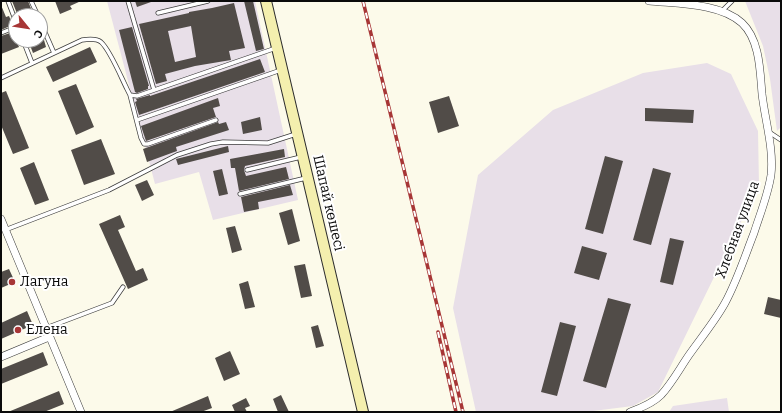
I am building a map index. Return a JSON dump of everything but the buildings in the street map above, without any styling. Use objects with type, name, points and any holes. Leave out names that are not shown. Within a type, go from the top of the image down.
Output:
[{"type":"street","name":"Шапай көшесі","points":[[266,1],[363,412]]},
{"type":"street","name":"Хлебная улица","points":[[630,412],[643,407],[661,395],[724,304],[747,250],[768,192],[771,173],[771,159],[757,50],[750,34],[743,24],[722,11],[697,6],[649,1]]},
{"type":"street","points":[[1,219],[81,412]]},
{"type":"street","points":[[1,357],[49,337]]},
{"type":"lane","points":[[128,1],[154,90]]},
{"type":"lane","points":[[158,13],[208,1]]},
{"type":"lane","points":[[722,11],[732,1]]},
{"type":"lane","points":[[48,39],[54,53]]},
{"type":"lane","points":[[1,78],[82,40],[93,39],[100,41],[108,50],[130,95],[141,138],[144,144],[148,144],[216,120]]},
{"type":"lane","points":[[26,48],[32,63]]},
{"type":"lane","points":[[130,95],[137,96],[277,48]]},
{"type":"lane","points":[[137,120],[282,70]]},
{"type":"lane","points":[[767,130],[781,140]]},
{"type":"lane","points":[[5,230],[109,190],[177,155],[222,142],[268,143],[297,134]]},
{"type":"lane","points":[[247,170],[302,156]]},
{"type":"lane","points":[[240,194],[307,178]]},
{"type":"lane","points":[[46,328],[112,302],[123,287]]},
{"type":"shaded area","points":[[107,1],[255,1],[298,200],[213,220],[199,172],[155,184]]},
{"type":"shaded area","points":[[745,1],[781,1],[781,127],[777,131],[770,79],[763,46]]},
{"type":"shaded area","points":[[707,63],[731,74],[758,131],[759,185],[658,392],[633,406],[585,412],[476,412],[453,308],[478,175],[553,110],[643,73]]},
{"type":"shaded area","points":[[727,398],[729,412],[669,412],[673,406]]},
{"type":"railway","points":[[363,1],[463,412]]},
{"type":"railway","points":[[438,332],[456,412]]},
{"type":"place","name":"Лагуна","points":[[12,282]]},
{"type":"place","name":"Елена","points":[[18,330]]}]
